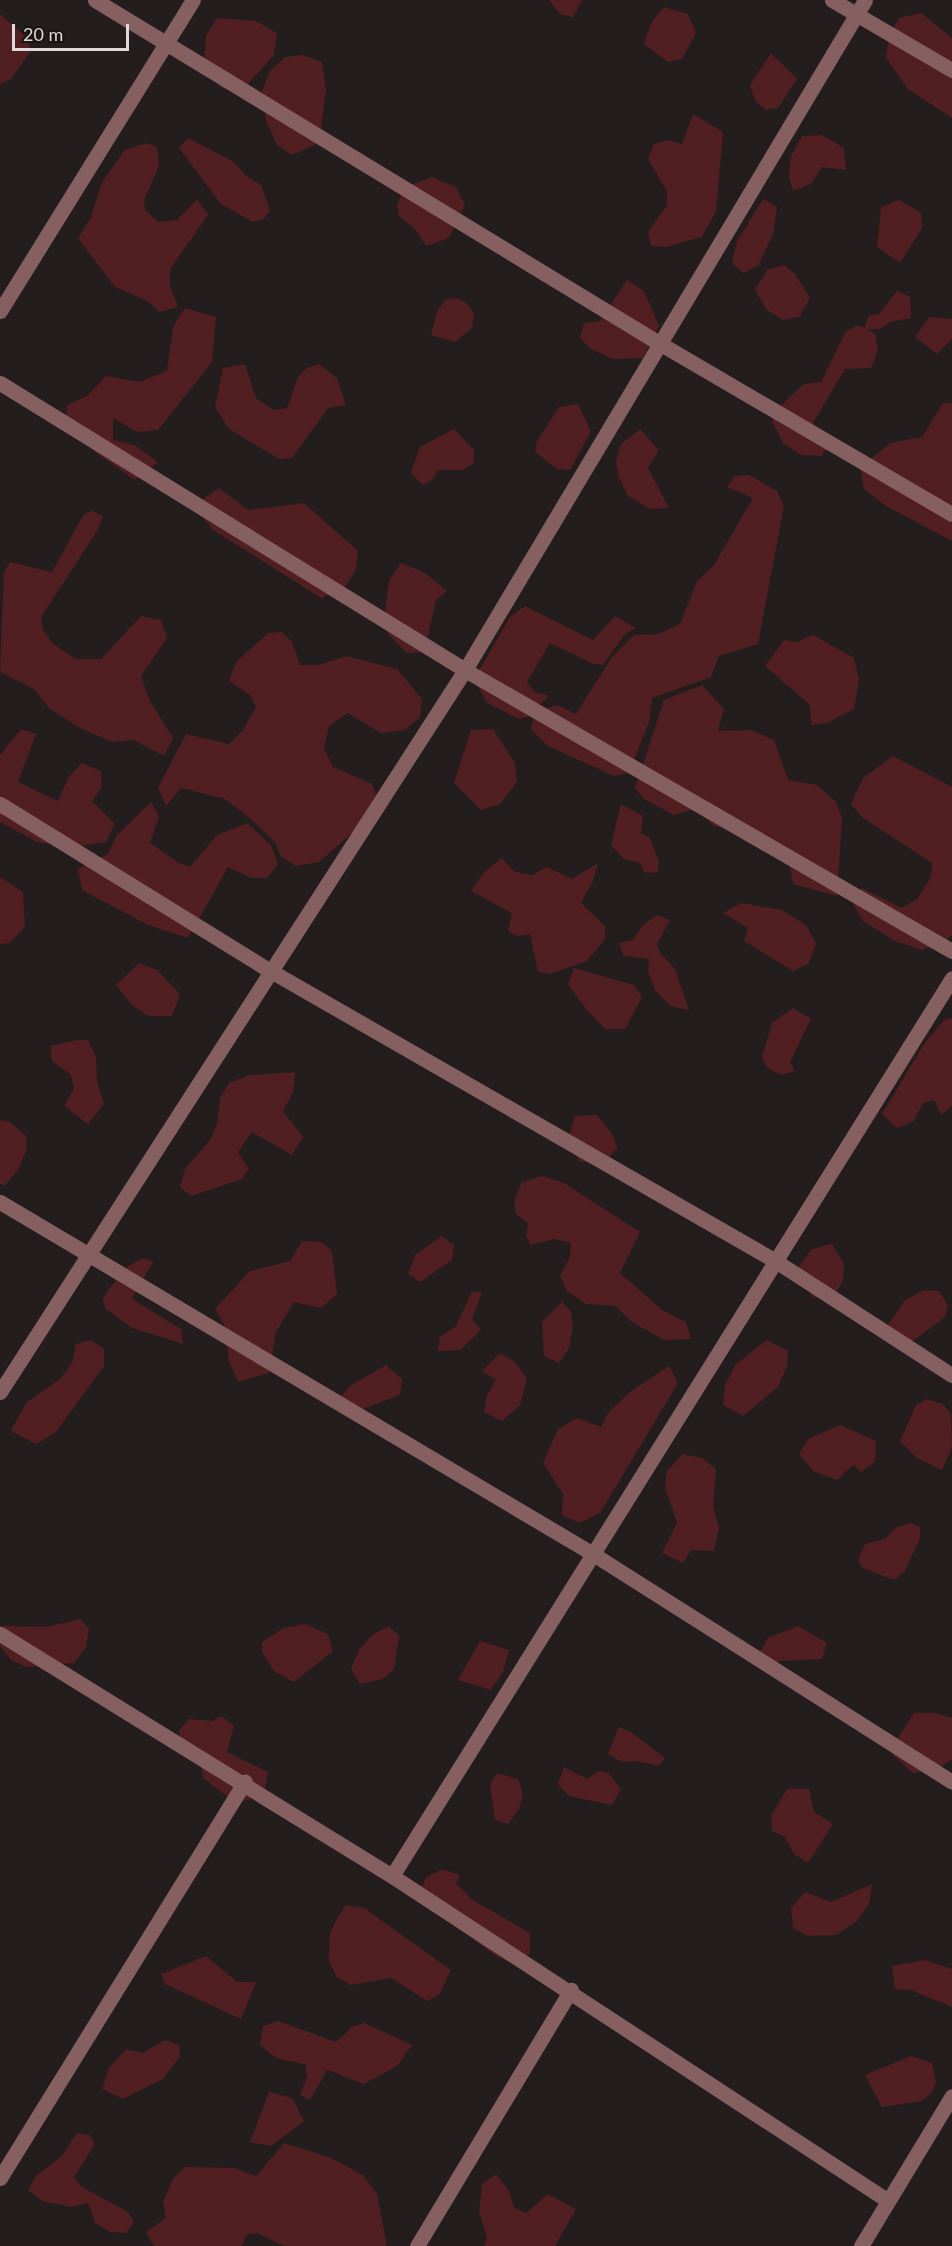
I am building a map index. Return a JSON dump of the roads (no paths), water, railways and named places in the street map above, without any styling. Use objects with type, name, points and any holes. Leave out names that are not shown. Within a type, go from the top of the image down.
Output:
[{"type":"street","points":[[95,0],[169,43],[659,344],[952,514]]},
{"type":"street","points":[[0,311],[169,43],[193,0]]},
{"type":"street","points":[[832,0],[861,7],[952,70]]},
{"type":"street","points":[[0,1392],[269,970],[465,670],[861,7]]},
{"type":"street","points":[[0,383],[465,670],[952,951]]},
{"type":"street","points":[[0,804],[269,970],[774,1260],[952,1375]]},
{"type":"street","points":[[392,1875],[952,978]]},
{"type":"street","points":[[0,1202],[87,1256],[593,1554],[952,1782]]},
{"type":"street","points":[[0,1634],[245,1782],[392,1875],[887,2200]]},
{"type":"street","points":[[0,2178],[245,1782]]},
{"type":"street","points":[[417,2246],[570,1990]]},
{"type":"street","points":[[861,2246],[952,2096]]}]
